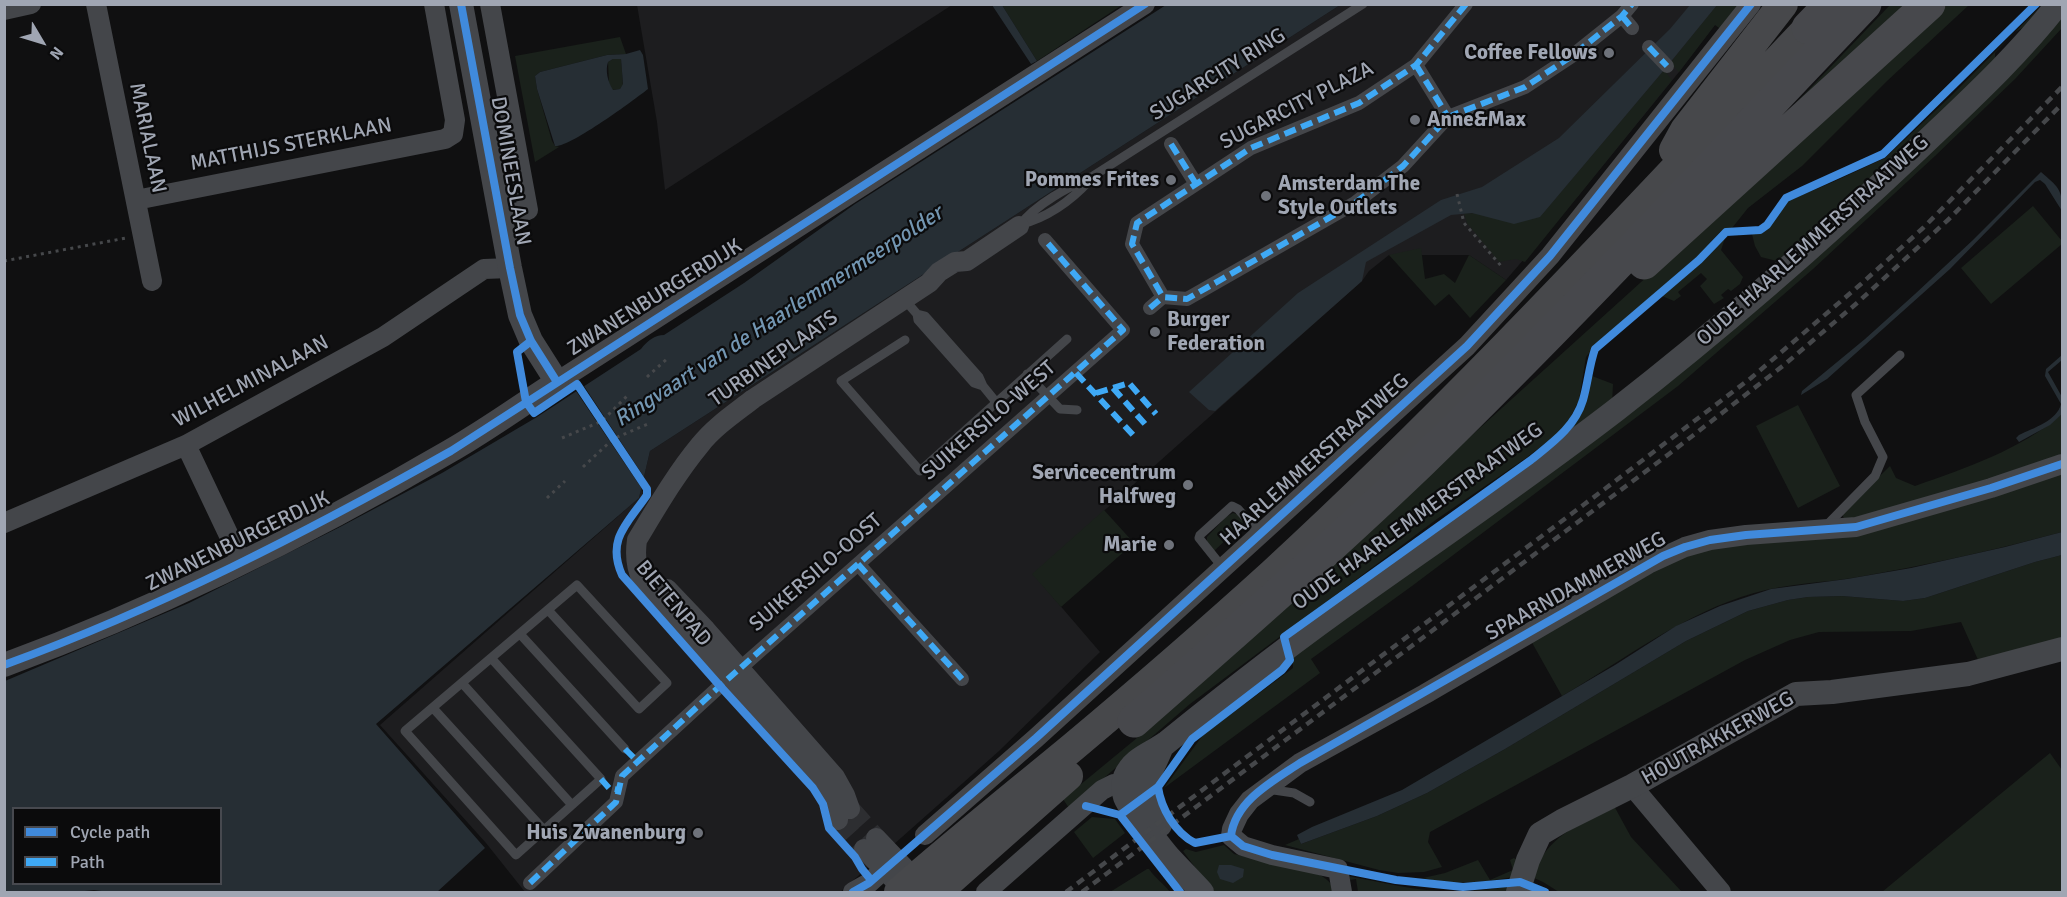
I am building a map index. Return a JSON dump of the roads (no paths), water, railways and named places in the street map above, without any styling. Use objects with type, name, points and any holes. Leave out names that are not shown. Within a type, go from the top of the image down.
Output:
[{"type":"highway","points":[[1808,28],[1831,4]]},
{"type":"highway","points":[[1134,721],[1270,602],[1420,462],[1553,329],[1865,4]]},
{"type":"highway","points":[[1553,329],[1641,266],[1929,4]]},
{"type":"main road","points":[[1644,202],[1685,130],[1783,4]]},
{"type":"main road","points":[[907,883],[1161,671],[1272,574],[1402,452],[1534,319],[1808,28]]},
{"type":"main road","points":[[907,883],[1041,799],[1134,721]]},
{"type":"street","points":[[4,10],[31,4]]},
{"type":"street","name":"MARIALAAN","points":[[96,4],[152,281]]},
{"type":"street","points":[[434,4],[440,38],[466,32]]},
{"type":"street","name":"DOMINEESLAAN","points":[[461,4],[520,315],[531,341],[557,382]]},
{"type":"street","name":"DOMINEESLAAN","points":[[490,4],[528,210],[501,216]]},
{"type":"street","name":"ZWANENBURGERDIJK","points":[[4,665],[74,639],[242,563],[347,509],[451,451],[1145,4]]},
{"type":"street","name":"SUGARCITY PLAZA","points":[[1163,297],[1132,244],[1137,223],[1251,148],[1359,103],[1416,65],[1466,4]]},
{"type":"street","points":[[1150,308],[1163,297],[1187,299],[1355,203],[1403,166],[1448,117],[1526,87],[1572,56],[1622,16],[1632,4]]},
{"type":"street","name":"HAARLEMMERSTRAATWEG","points":[[925,835],[1026,747],[1425,385],[1501,310],[1550,256],[1676,76],[1751,4]]},
{"type":"street","name":"OUDE HAARLEMMERSTRAATWEG","points":[[1130,789],[1162,746],[1207,708],[1607,417],[1738,311],[1886,179],[1978,92],[2026,43],[2058,4]]},
{"type":"street","points":[[1622,16],[1632,28]]},
{"type":"street","name":"MATTHIJS STERKLAAN","points":[[136,200],[445,139],[453,134],[456,120],[440,38]]},
{"type":"street","points":[[1649,46],[1676,76]]},
{"type":"street","points":[[1416,65],[1448,117]]},
{"type":"street","points":[[1170,144],[1196,184]]},
{"type":"street","name":"TURBINEPLAATS","points":[[844,814],[823,784],[729,678],[706,630],[672,597],[655,574],[636,559],[637,540],[672,483],[701,443],[753,399],[910,307],[929,283],[946,283],[960,274],[967,261],[1019,226]]},
{"type":"street","name":"SUIKERSILO-WEST","points":[[920,510],[1127,327],[1045,240]]},
{"type":"street","name":"WILHELMINALAAN","points":[[4,524],[186,446],[383,338],[484,269],[510,268]]},
{"type":"street","name":"ZWANENBURGERDIJK","points":[[186,446],[242,563]]},
{"type":"street","name":"SPAARNDAMMERWEG","points":[[1342,892],[1338,869],[1272,855],[1243,846],[1231,836],[1239,814],[1250,800],[1263,788],[1300,763],[1663,556],[1685,547],[1710,540],[1746,535],[1856,527],[1991,488],[2062,464]]},
{"type":"street","name":"SUIKERSILO-OOST","points":[[532,888],[616,802],[622,776],[729,678],[920,510]]},
{"type":"street","points":[[858,564],[904,625],[962,679]]},
{"type":"street","name":"HOUTRAKKERWEG","points":[[1518,892],[1528,860],[1540,834],[1632,786],[1796,694],[1832,692],[1968,674],[2062,649]]},
{"type":"street","points":[[1632,786],[1721,892]]},
{"type":"street","points":[[994,889],[1086,806],[1130,789],[1144,797],[1149,810],[1179,852],[1194,883]]},
{"type":"street","points":[[870,844],[907,883]]},
{"type":"street","points":[[853,892],[869,883],[907,883]]},
{"type":"lane","name":"SUGARCITY RING","points":[[1019,226],[1029,214],[1072,186],[1093,176],[1363,4]]},
{"type":"lane","points":[[910,307],[925,316],[980,376],[983,386],[996,402]]},
{"type":"lane","points":[[905,340],[841,381],[920,471],[1067,339]]},
{"type":"lane","points":[[1822,530],[1875,476],[1883,457],[1865,422],[1856,395],[1900,355]]},
{"type":"lane","points":[[1027,374],[1060,409],[1077,410]]},
{"type":"lane","points":[[1223,568],[1199,538],[1232,506],[1238,509],[1260,534]]},
{"type":"lane","points":[[491,658],[601,779],[516,855],[405,732],[491,658],[577,585],[667,683],[639,709],[548,610]]},
{"type":"lane","points":[[520,634],[625,749]]},
{"type":"lane","points":[[462,683],[572,805]]},
{"type":"lane","points":[[433,708],[544,830]]},
{"type":"lane","points":[[1263,788],[1294,794],[1310,802]]},
{"type":"water","points":[[992,5],[1002,5],[1037,61],[1031,64]]},
{"type":"water","name":"Ringvaart van de Haarlemmermeerpolder","points":[[1166,5],[1340,5],[650,451],[639,498],[376,724],[485,848],[437,892],[109,892],[94,890],[5,892],[5,681],[189,603],[442,473],[537,417],[641,349],[651,339],[664,335],[744,283],[855,204]]},
{"type":"water","points":[[1690,5],[1717,5],[1540,217],[1514,224],[1472,213],[1451,215],[1366,262],[1362,281],[1215,411],[1209,410],[1189,392],[1298,293],[1441,200],[1482,187],[1559,138],[1670,29]]},
{"type":"water","points":[[640,50],[643,55],[648,89],[587,132],[562,145],[555,146],[535,76],[540,72],[607,55],[626,54]],"holes":[[[621,59],[623,84],[620,89],[613,90],[608,76],[608,62]]]},
{"type":"water","points":[[2041,172],[2058,188],[2062,211],[2045,184],[2040,180],[2035,182],[1950,269],[1827,379],[1801,395],[1802,391],[1915,294]]},
{"type":"water","points":[[2062,355],[2062,360],[2048,372],[2062,397],[2062,414],[2050,425],[2019,442],[2016,438],[2019,435],[2044,423],[2059,410],[2061,404],[2045,376],[2046,369]]},
{"type":"water","points":[[2062,532],[2062,555],[1925,598],[1903,601],[1842,596],[1808,597],[1748,611],[1686,641],[1427,793],[1377,816],[1301,844],[1297,835],[1402,790],[1615,665],[1676,626],[1720,606],[1771,589],[1911,568]]},
{"type":"water","points":[[1219,865],[1231,865],[1244,869],[1243,877],[1233,883],[1220,879],[1217,872]]},
{"type":"tunnel","points":[[850,809],[876,838]]},
{"type":"tunnel","points":[[838,820],[864,849]]},
{"type":"railway","points":[[1066,892],[1751,378],[1923,228],[2062,87]]},
{"type":"railway","points":[[1082,892],[1669,454],[1784,365],[1857,303],[1949,219],[2062,104]]},
{"type":"place","name":"Coffee Fellows","points":[[1609,53]]},
{"type":"place","name":"Anne&Max","points":[[1415,120]]},
{"type":"place","name":"Pommes Frites","points":[[1171,180]]},
{"type":"place","name":"Amsterdam The Style Outlets","points":[[1266,196]]},
{"type":"place","name":"Burger Federation","points":[[1155,332]]},
{"type":"place","name":"Servicecentrum Halfweg","points":[[1188,485]]},
{"type":"place","name":"Marie","points":[[1169,545]]},
{"type":"place","name":"Huis Zwanenburg","points":[[698,833]]}]
